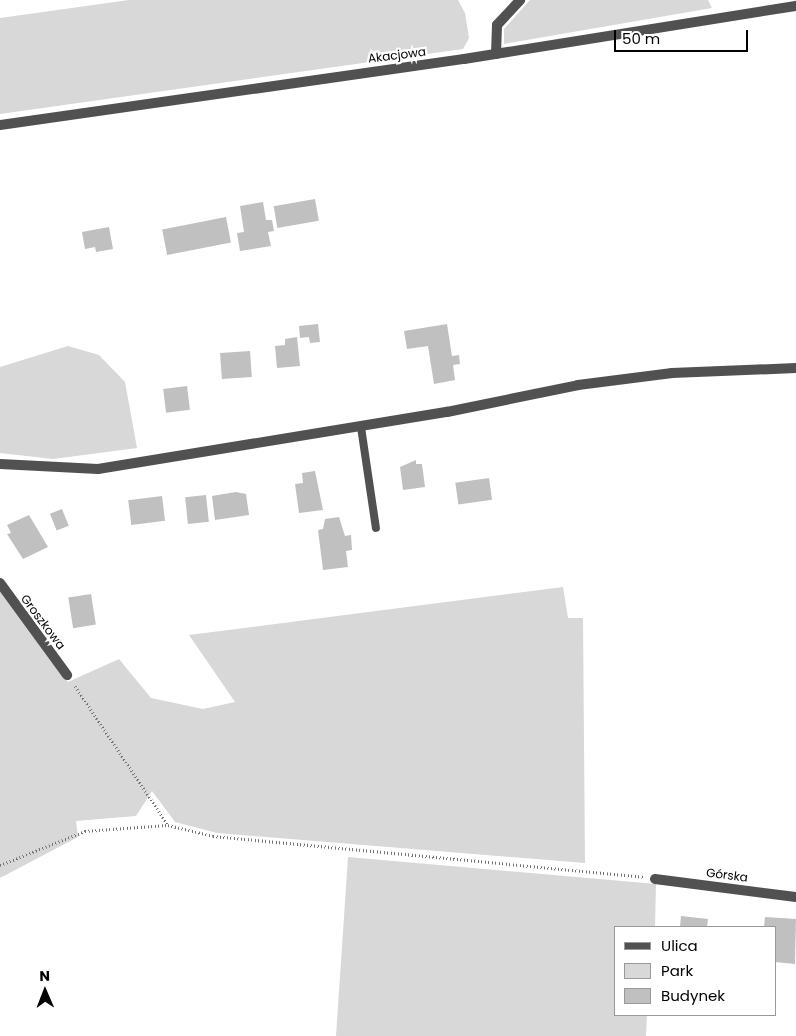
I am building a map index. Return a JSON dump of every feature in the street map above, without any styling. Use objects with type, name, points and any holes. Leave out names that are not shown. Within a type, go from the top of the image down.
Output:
[{"type":"street","points":[[496,54],[498,26],[520,0]]},
{"type":"street","name":"Akacjowa","points":[[0,125],[496,54],[796,6]]},
{"type":"street","points":[[0,464],[98,469],[361,427],[578,385],[672,373],[796,368]]},
{"type":"street","name":"Groszkowa","points":[[0,583],[67,675]]},
{"type":"street","name":"Górska","points":[[655,879],[796,897]]},
{"type":"lane","points":[[361,427],[376,528]]},
{"type":"path","points":[[67,675],[168,825]]},
{"type":"path","points":[[0,865],[85,831],[168,825],[213,836],[655,879]]},
{"type":"green space","points":[[129,0],[458,0],[465,13],[469,38],[463,49],[0,114],[0,18]]},
{"type":"green space","points":[[530,0],[708,0],[712,8],[504,44],[504,29]]},
{"type":"green space","points":[[68,346],[99,355],[125,382],[137,448],[53,459],[0,453],[0,367]]},
{"type":"green space","points":[[563,587],[568,618],[583,618],[585,863],[217,833],[175,822],[152,791],[136,816],[76,821],[78,837],[0,878],[0,590],[68,682],[119,659],[151,698],[203,709],[235,702],[189,635]]},
{"type":"green space","points":[[348,857],[656,884],[655,926],[614,926],[614,1016],[647,1016],[646,1036],[336,1036]]},
{"type":"building","points":[[315,199],[319,221],[277,228],[274,206]]},
{"type":"building","points":[[263,202],[266,220],[272,220],[274,231],[268,232],[271,246],[240,251],[237,233],[244,232],[240,206]]},
{"type":"building","points":[[226,217],[231,243],[167,255],[162,229]]},
{"type":"building","points":[[109,227],[113,249],[96,252],[95,247],[85,249],[82,232]]},
{"type":"building","points":[[318,324],[320,342],[310,343],[309,337],[300,338],[299,326]]},
{"type":"building","points":[[447,324],[452,356],[459,355],[460,364],[453,365],[455,380],[434,384],[428,346],[407,349],[404,331]]},
{"type":"building","points":[[297,337],[300,366],[277,368],[275,346],[285,345],[285,339]]},
{"type":"building","points":[[250,351],[252,377],[222,379],[220,353]]},
{"type":"building","points":[[187,386],[190,410],[166,413],[163,389]]},
{"type":"building","points":[[416,460],[416,464],[422,464],[425,487],[403,490],[400,467]]},
{"type":"building","points":[[315,471],[323,510],[299,513],[295,484],[303,483],[302,473]]},
{"type":"building","points":[[489,478],[492,500],[458,505],[455,483]]},
{"type":"building","points":[[236,492],[246,494],[249,515],[215,520],[212,496]]},
{"type":"building","points":[[206,495],[209,522],[188,524],[185,497]]},
{"type":"building","points":[[162,496],[165,521],[131,525],[128,500]]},
{"type":"building","points":[[62,509],[69,526],[57,531],[50,514]]},
{"type":"building","points":[[29,515],[48,547],[23,559],[7,534],[11,533],[7,525]]},
{"type":"building","points":[[339,517],[345,536],[351,535],[352,550],[346,551],[348,567],[323,570],[318,530],[323,529],[325,519]]},
{"type":"building","points":[[91,594],[96,625],[73,628],[68,598]]},
{"type":"building","points":[[681,916],[708,919],[707,926],[680,926]]},
{"type":"building","points":[[765,917],[796,919],[795,964],[776,962],[776,926],[764,926]]}]
